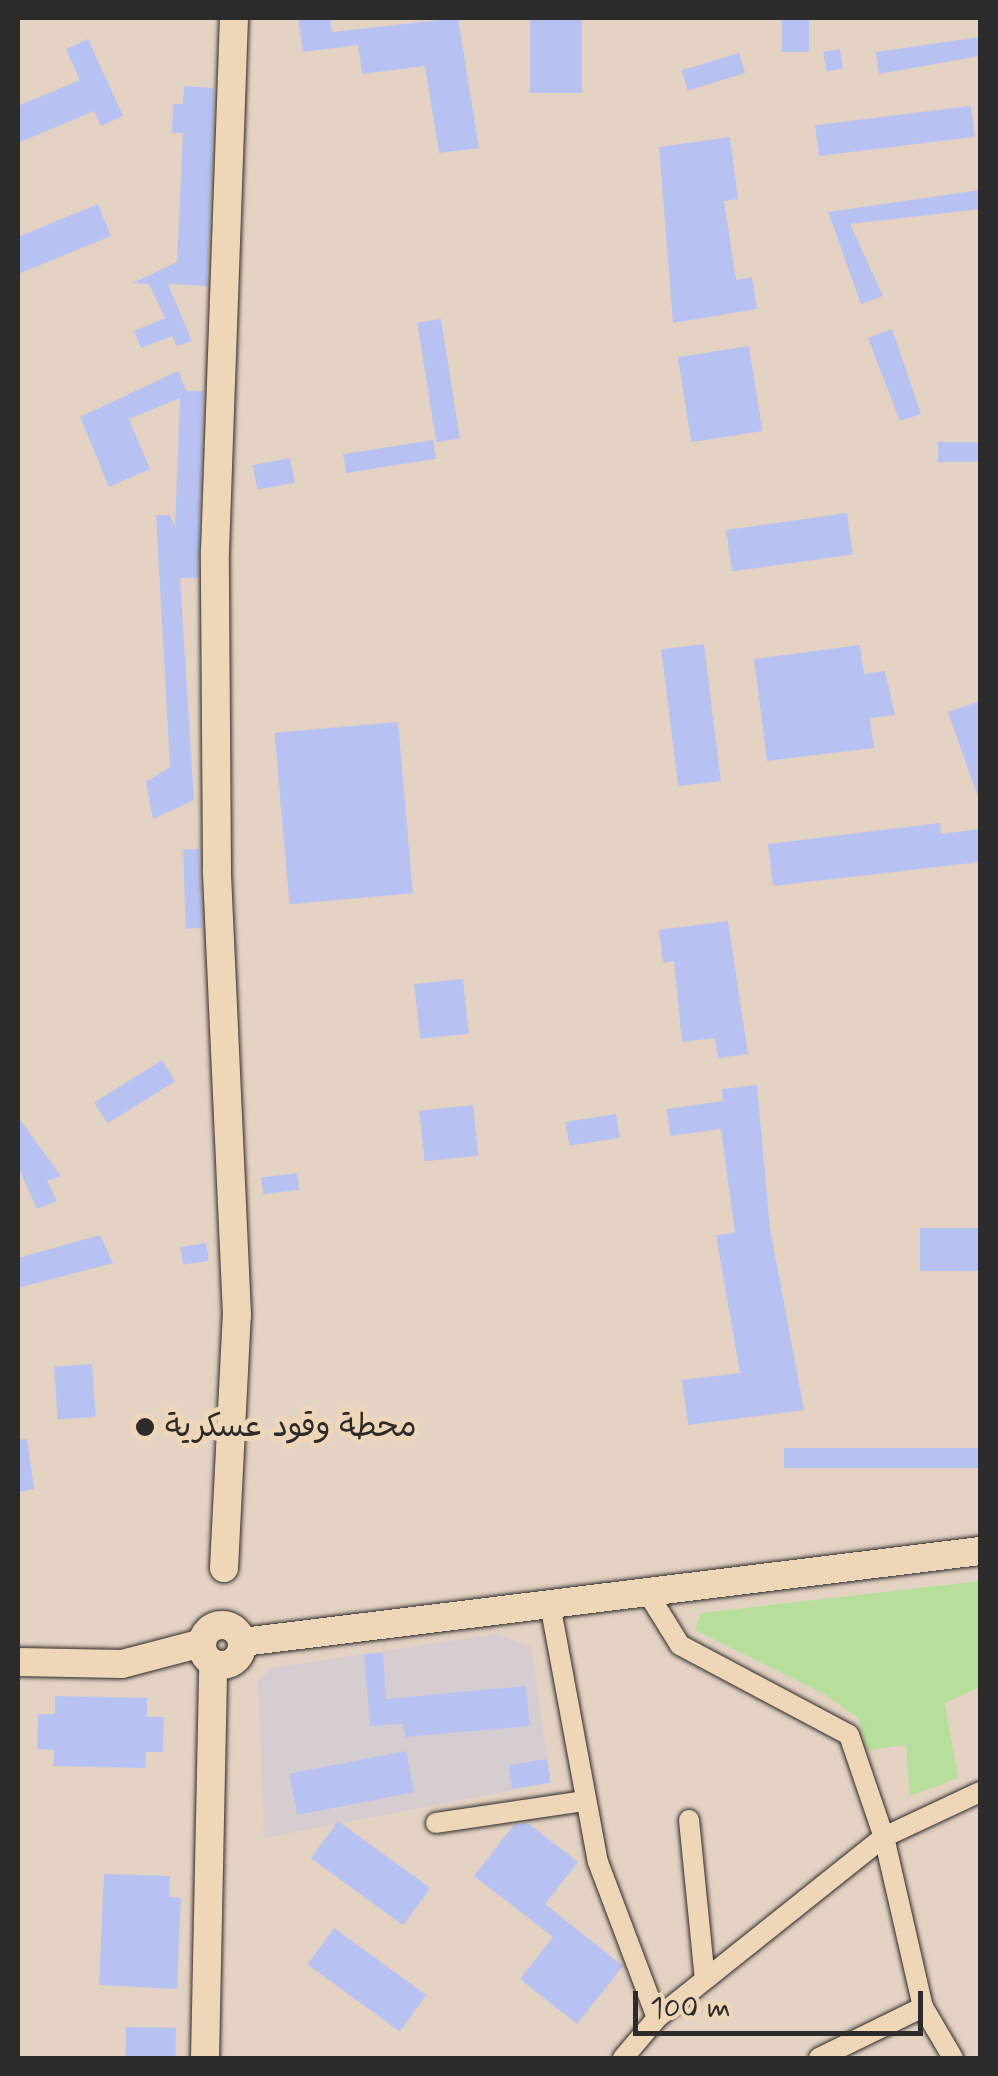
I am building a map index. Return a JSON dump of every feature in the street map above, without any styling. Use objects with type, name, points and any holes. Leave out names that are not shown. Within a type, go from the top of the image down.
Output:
[{"type":"street","points":[[224,1568],[237,1315],[218,870],[223,611],[216,551],[234,18]]},
{"type":"street","points":[[223,611],[233,550],[252,18]]},
{"type":"street","points":[[18,1662],[122,1664],[221,1654],[550,1604],[980,1552]]},
{"type":"street","points":[[647,1592],[680,1645],[837,1722],[884,1838],[923,2007],[954,2058]]},
{"type":"street","points":[[550,1604],[585,1801],[612,1911],[657,2018]]},
{"type":"street","points":[[205,2058],[221,1654]]},
{"type":"street","points":[[221,1654],[222,2058]]},
{"type":"street","points":[[623,2058],[657,2018],[884,1838],[980,1792]]},
{"type":"street","points":[[436,1822],[585,1801]]},
{"type":"street","points":[[689,1820],[705,1979]]},
{"type":"street","points":[[819,2058],[923,2007]]},
{"type":"shaded area","points":[[497,1634],[531,1647],[551,1783],[264,1838],[258,1681],[271,1668]]},
{"type":"green space","points":[[980,1581],[980,1687],[945,1703],[958,1778],[910,1796],[906,1745],[868,1750],[858,1718],[826,1695],[695,1630],[701,1613]]},
{"type":"building","points":[[298,18],[330,18],[332,32],[458,18],[479,148],[439,153],[425,66],[362,74],[358,45],[303,52]]},
{"type":"building","points":[[530,18],[582,18],[582,93],[530,93]]},
{"type":"building","points":[[782,18],[809,18],[809,52],[782,52]]},
{"type":"building","points":[[980,37],[980,56],[879,74],[876,52]]},
{"type":"building","points":[[88,39],[123,116],[101,126],[94,111],[18,143],[18,106],[80,80],[66,49]]},
{"type":"building","points":[[840,49],[843,69],[826,71],[823,52]]},
{"type":"building","points":[[739,53],[745,73],[688,91],[682,71]]},
{"type":"building","points":[[184,86],[214,88],[207,286],[168,284],[192,341],[177,346],[172,336],[141,348],[134,331],[165,318],[149,284],[133,283],[177,262],[183,133],[172,133],[173,104],[183,104]]},
{"type":"building","points":[[971,106],[975,137],[819,156],[815,125]]},
{"type":"building","points":[[730,137],[738,199],[724,201],[736,280],[752,277],[757,309],[673,323],[659,147]]},
{"type":"building","points":[[980,190],[980,209],[850,224],[883,296],[861,304],[828,212]]},
{"type":"building","points":[[98,204],[111,236],[18,274],[18,237]]},
{"type":"building","points":[[441,319],[460,439],[436,442],[417,323]]},
{"type":"building","points":[[892,329],[921,414],[900,421],[868,338]]},
{"type":"building","points":[[749,346],[762,431],[691,442],[678,357]]},
{"type":"building","points":[[178,371],[187,391],[203,391],[198,578],[180,578],[194,800],[153,819],[146,782],[170,767],[156,515],[170,515],[175,527],[180,398],[129,419],[150,469],[109,487],[80,417]]},
{"type":"building","points":[[433,440],[436,459],[346,473],[343,454]]},
{"type":"building","points":[[938,442],[980,442],[980,462],[938,462]]},
{"type":"building","points":[[290,458],[295,483],[257,490],[253,465]]},
{"type":"building","points":[[847,513],[853,555],[732,572],[726,530]]},
{"type":"building","points":[[704,644],[721,781],[678,786],[661,649]]},
{"type":"building","points":[[860,645],[864,674],[885,671],[895,715],[870,718],[874,748],[767,761],[754,659]]},
{"type":"building","points":[[980,701],[980,797],[978,797],[948,712]]},
{"type":"building","points":[[398,722],[413,893],[289,904],[274,733]]},
{"type":"building","points":[[940,823],[941,834],[980,829],[980,862],[773,886],[768,844]]},
{"type":"building","points":[[199,849],[202,928],[186,929],[183,850]]},
{"type":"building","points":[[728,921],[748,1054],[718,1058],[715,1038],[682,1042],[674,961],[663,963],[659,930]]},
{"type":"building","points":[[463,979],[469,1034],[420,1039],[414,984]]},
{"type":"building","points":[[162,1060],[175,1081],[107,1124],[94,1102]]},
{"type":"building","points":[[757,1085],[770,1228],[804,1410],[688,1425],[682,1380],[740,1373],[716,1235],[735,1233],[721,1129],[670,1136],[667,1109],[723,1101],[722,1089]]},
{"type":"building","points":[[473,1105],[478,1156],[425,1161],[419,1111]]},
{"type":"building","points":[[616,1114],[620,1138],[569,1146],[566,1122]]},
{"type":"building","points":[[18,1117],[61,1176],[47,1181],[57,1201],[37,1209],[18,1167]]},
{"type":"building","points":[[297,1173],[299,1190],[263,1194],[261,1177]]},
{"type":"building","points":[[920,1228],[980,1228],[980,1271],[920,1271]]},
{"type":"building","points":[[100,1235],[113,1263],[18,1288],[18,1258]]},
{"type":"building","points":[[206,1243],[209,1261],[183,1265],[180,1247]]},
{"type":"building","points":[[92,1364],[96,1417],[58,1420],[54,1367]]},
{"type":"building","points":[[27,1439],[34,1489],[18,1492],[18,1440]]},
{"type":"building","points":[[784,1448],[980,1448],[980,1468],[784,1468]]},
{"type":"building","points":[[383,1653],[386,1699],[526,1686],[530,1726],[405,1737],[403,1724],[370,1726],[364,1654]]},
{"type":"building","points":[[55,1696],[147,1698],[147,1717],[164,1717],[163,1752],[146,1752],[145,1768],[53,1766],[54,1750],[37,1749],[38,1714],[55,1714]]},
{"type":"building","points":[[406,1751],[414,1792],[297,1815],[289,1774]]},
{"type":"building","points":[[547,1759],[551,1783],[512,1789],[508,1765]]},
{"type":"building","points":[[338,1821],[430,1888],[403,1925],[311,1858]]},
{"type":"building","points":[[528,1823],[578,1862],[545,1904],[623,1966],[577,2024],[520,1979],[553,1937],[474,1876],[514,1825]]},
{"type":"building","points":[[104,1874],[170,1876],[169,1897],[181,1898],[177,1989],[99,1985]]},
{"type":"building","points":[[334,1928],[426,1995],[400,2031],[308,1964]]},
{"type":"building","points":[[126,2027],[176,2028],[175,2058],[125,2058]]},
{"type":"place","name":"محطة وقود عسكرية","points":[[145,1427]]}]
